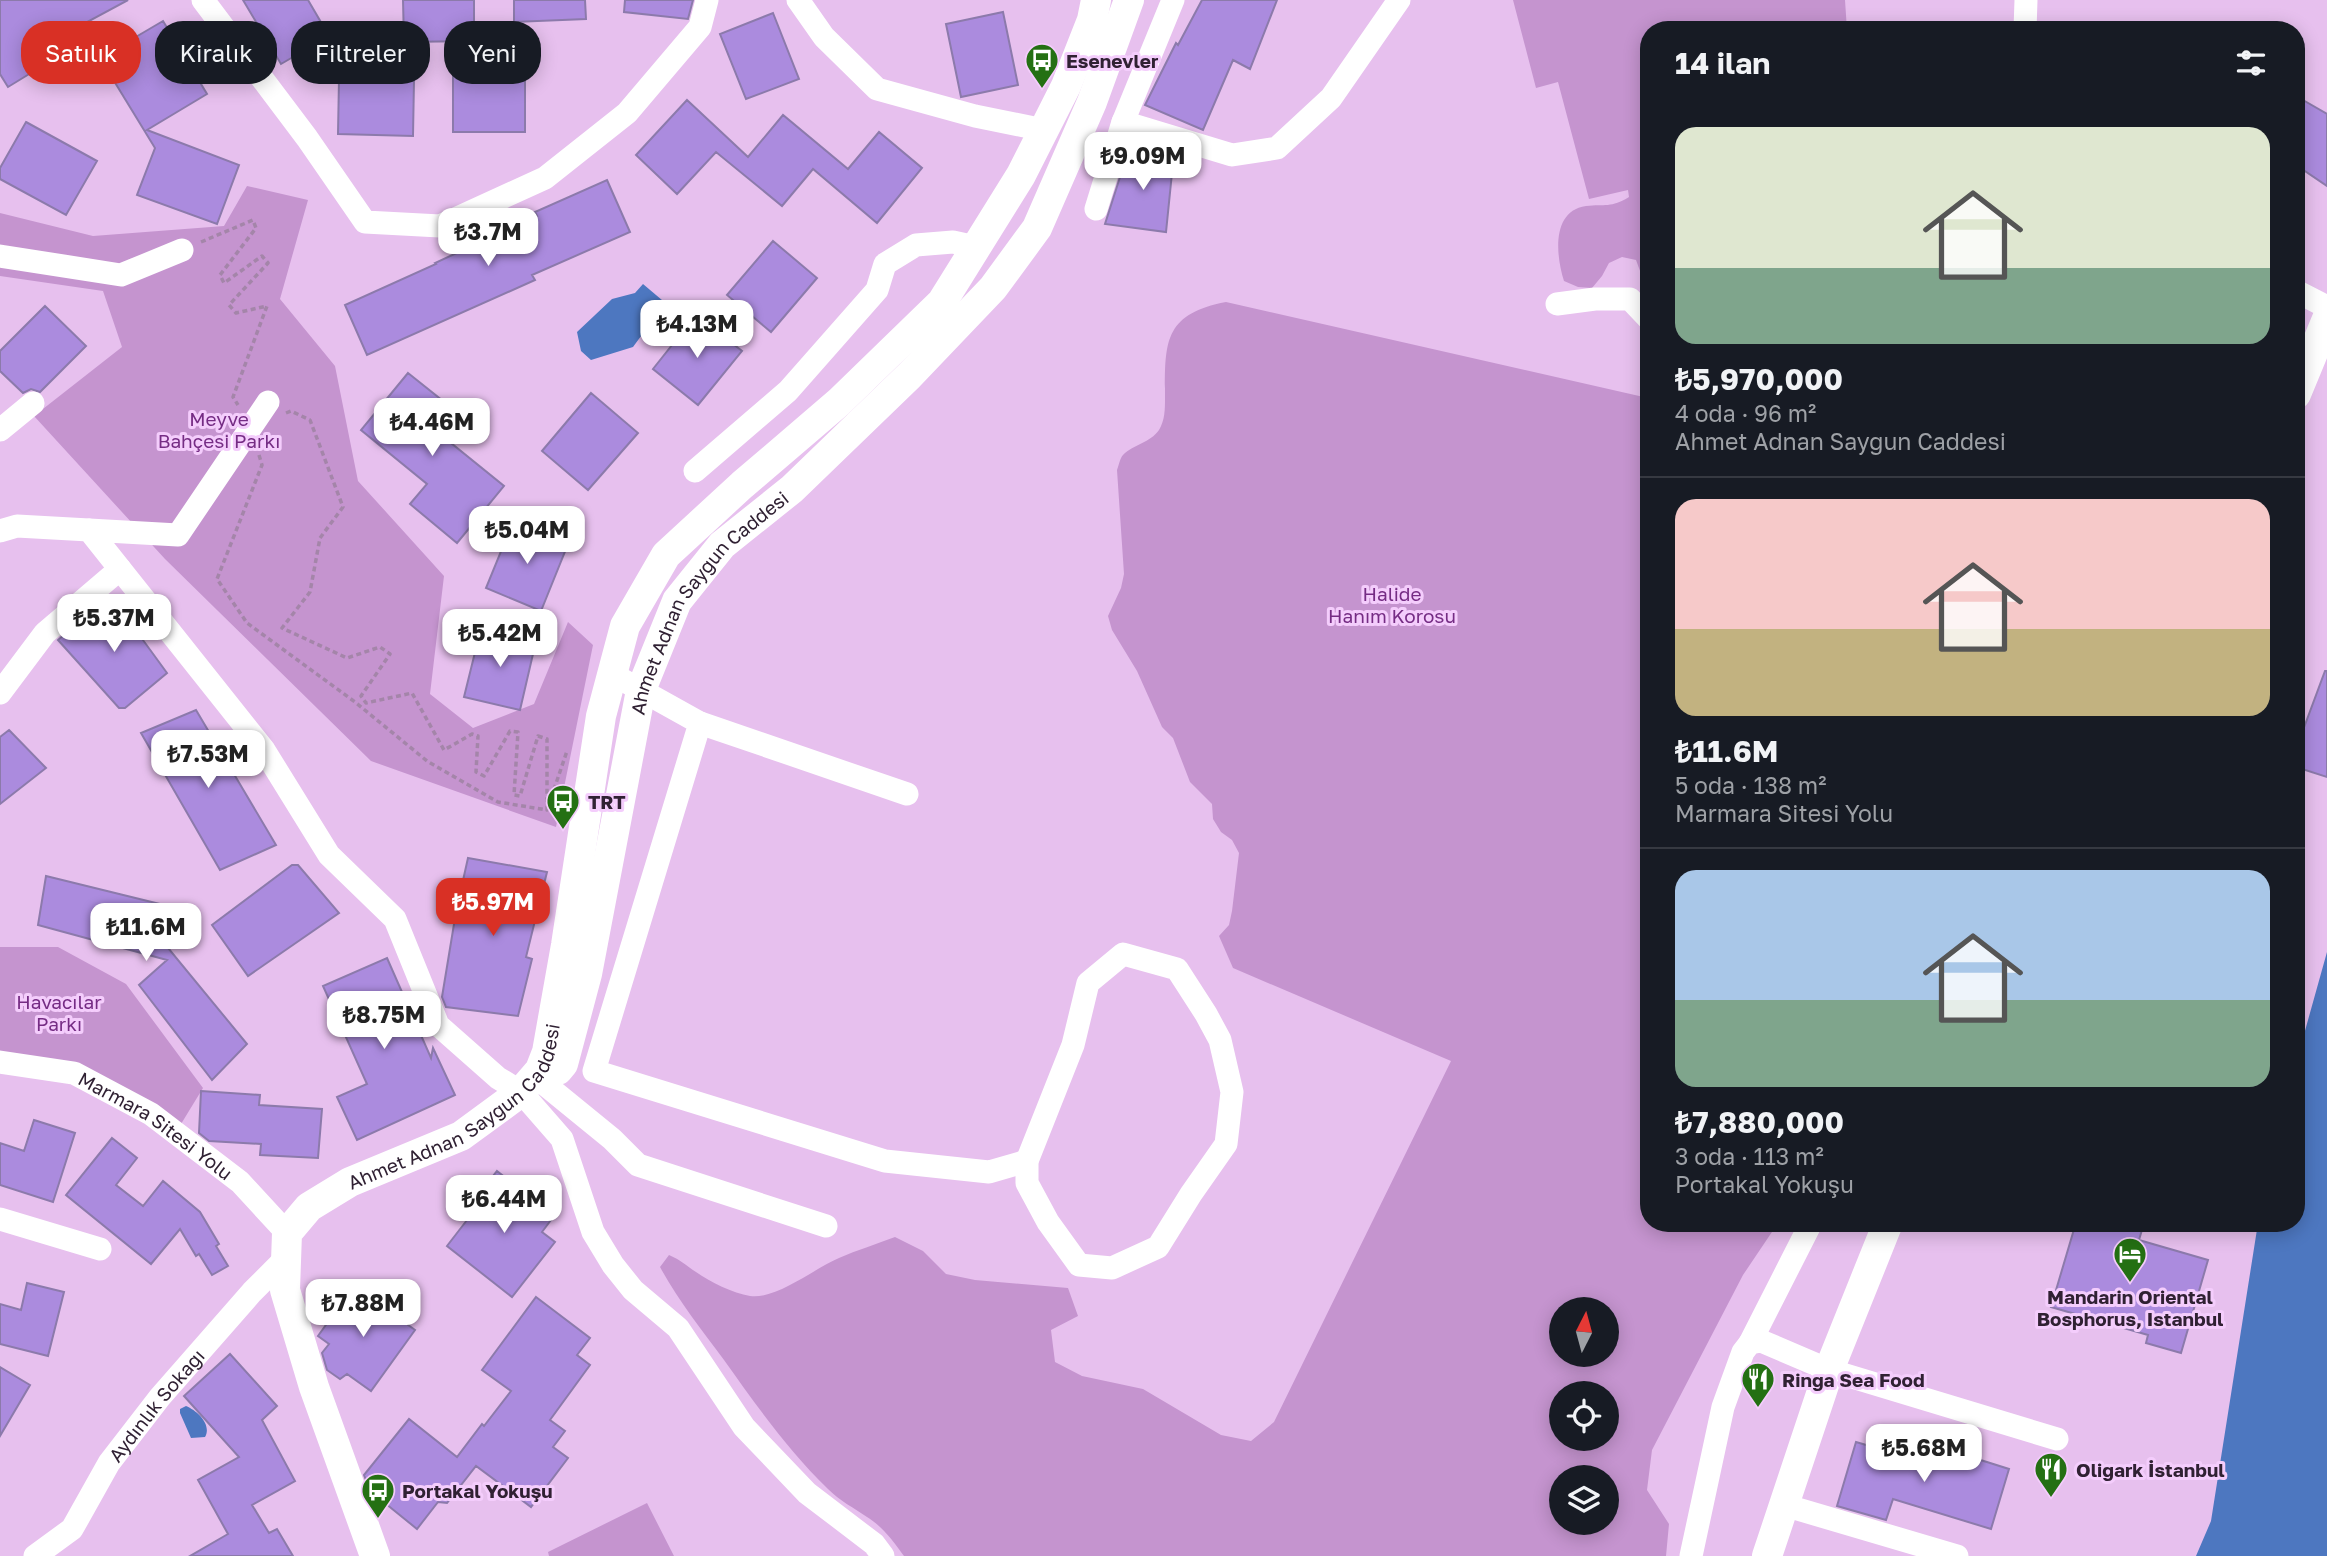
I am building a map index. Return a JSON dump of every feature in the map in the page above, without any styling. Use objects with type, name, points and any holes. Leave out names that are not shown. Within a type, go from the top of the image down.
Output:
[{"type":"main road","name":"Ahmet Adnan Saygun Caddesi","points":[[533,1094],[547,1052],[601,716],[625,626],[666,555],[839,402],[942,302],[1021,175],[1044,130],[1084,41],[1096,0]]},
{"type":"main road","name":"Ahmet Adnan Saygun Caddesi","points":[[287,1245],[309,1207],[350,1182],[426,1169],[484,1142],[563,1064],[587,974],[641,690],[677,601],[722,545],[792,489],[909,376],[993,288],[1037,228],[1097,89],[1129,0]]},
{"type":"main road","points":[[2305,335],[2310,326],[2327,309]]},
{"type":"main road","points":[[2305,372],[2327,319]]},
{"type":"main road","points":[[1767,1556],[1829,1370],[1884,1232]]},
{"type":"main road","points":[[287,1245],[285,1290],[314,1387],[375,1556]]},
{"type":"street","points":[[203,0],[307,138],[365,222],[440,226],[545,178],[627,113],[700,27],[708,0]]},
{"type":"street","points":[[798,0],[824,37],[877,89],[975,116],[1044,130]]},
{"type":"street","points":[[1096,209],[1123,122],[1173,0]]},
{"type":"street","points":[[1123,122],[1232,155],[1277,148],[1331,98],[1399,0]]},
{"type":"street","points":[[2025,21],[2026,0]]},
{"type":"street","points":[[695,471],[788,391],[877,290],[885,264],[916,245],[953,242],[976,247]]},
{"type":"street","points":[[0,256],[121,275],[182,250]]},
{"type":"street","points":[[2305,296],[2327,309]]},
{"type":"street","points":[[1557,304],[1595,299],[1630,299],[1640,310]]},
{"type":"street","points":[[0,531],[17,526],[178,535],[268,402]]},
{"type":"street","points":[[0,430],[33,403]]},
{"type":"street","points":[[89,530],[264,750],[330,855],[395,919],[438,1025],[498,1078],[533,1094],[612,1139],[638,1166],[826,1226]]},
{"type":"street","points":[[0,693],[45,633],[120,569]]},
{"type":"street","points":[[612,674],[700,723],[907,794]]},
{"type":"street","points":[[700,723],[594,1071],[885,1161],[989,1172],[1027,1161]]},
{"type":"street","points":[[1123,954],[1177,968],[1220,1040],[1232,1092],[1226,1144],[1158,1247],[1112,1268],[1079,1265],[1048,1222],[1027,1183],[1027,1161],[1073,1045],[1088,982],[1123,954]]},
{"type":"street","name":"Marmara Sitesi Yolu","points":[[0,1062],[74,1073],[151,1114],[240,1182],[287,1245]]},
{"type":"street","points":[[533,1094],[562,1139],[593,1232],[613,1265],[633,1290],[678,1328],[744,1427],[807,1493],[874,1544],[883,1556]]},
{"type":"street","points":[[0,1219],[100,1249]]},
{"type":"street","points":[[1691,1556],[1723,1407],[1743,1352],[1751,1343],[1806,1232]]},
{"type":"street","name":"Aydınlık Sokağı","points":[[35,1556],[72,1529],[109,1463],[160,1397],[252,1292],[287,1245]]},
{"type":"street","points":[[1751,1343],[1760,1341],[1829,1370],[2057,1439]]},
{"type":"street","points":[[1784,1505],[1957,1556]]},
{"type":"path","points":[[182,250],[253,220],[256,228],[220,275],[224,283],[262,256],[268,263],[229,305],[236,313],[267,306],[233,397],[250,429],[262,465],[217,579],[247,623],[355,702],[427,761],[498,802],[547,810]]},
{"type":"path","points":[[250,429],[290,411],[310,420],[343,507],[320,538],[310,592],[282,628],[347,659],[380,647],[390,654],[361,696],[366,703],[412,693],[444,750],[472,734],[478,736],[476,772],[484,776],[510,731],[518,732],[514,795],[520,796],[538,736],[547,739],[547,810]]},
{"type":"path","points":[[547,810],[567,751]]},
{"type":"green space","points":[[1513,0],[1845,0],[1846,21],[1640,21],[1640,271],[1636,260],[1622,257],[1609,263],[1592,288],[1578,287],[1564,281],[1558,248],[1562,225],[1567,216],[1575,210],[1586,206],[1617,203],[1629,197],[1628,190],[1589,199],[1558,82],[1536,88]]},
{"type":"green space","name":"Meyve Bahçesi Parkı","points":[[247,186],[308,200],[280,299],[335,366],[358,481],[444,576],[430,694],[473,728],[534,704],[568,622],[593,645],[556,827],[371,761],[165,559],[34,416],[122,347],[103,291],[0,276],[0,213],[93,236],[224,226]]},
{"type":"green space","name":"Halide Hanım Korosu","points":[[1226,302],[1640,396],[1640,1232],[1772,1232],[1743,1275],[1652,1450],[1647,1490],[1669,1524],[1666,1556],[904,1556],[883,1530],[833,1493],[786,1443],[690,1314],[660,1267],[669,1255],[722,1287],[743,1295],[760,1296],[783,1288],[839,1258],[895,1237],[923,1251],[946,1274],[975,1280],[1068,1288],[1078,1316],[1051,1330],[1055,1362],[1082,1376],[1143,1389],[1221,1435],[1251,1441],[1274,1422],[1451,1061],[1233,968],[1219,936],[1229,925],[1239,853],[1232,840],[1221,832],[1213,819],[1212,804],[1190,782],[1173,738],[1162,727],[1137,671],[1112,630],[1108,616],[1121,588],[1124,574],[1117,470],[1123,455],[1159,430],[1164,414],[1168,347],[1179,323],[1205,307]]},
{"type":"green space","name":"Havacılar Parkı","points":[[0,947],[58,947],[126,984],[203,1088],[181,1124],[158,1107],[0,1060]]},
{"type":"green space","points":[[647,1503],[674,1556],[549,1556],[548,1552]]},
{"type":"water","points":[[643,284],[669,306],[656,327],[644,332],[633,347],[591,360],[581,351],[577,332],[612,299],[635,293]]},
{"type":"water","points":[[2327,952],[2327,1556],[2196,1556],[2211,1521],[2257,1232],[2305,1232],[2305,1031]]},
{"type":"water","points":[[186,1406],[203,1419],[207,1428],[205,1437],[191,1438],[180,1413],[180,1409]]},
{"type":"building","points":[[0,0],[128,0],[89,21],[21,21],[21,79],[8,87],[0,74]]},
{"type":"building","points":[[243,0],[308,0],[320,21],[291,21],[291,58],[281,64],[277,57],[277,21],[255,21]]},
{"type":"building","points":[[403,0],[474,0],[474,21],[444,21],[444,41],[430,42],[430,21],[404,21]]},
{"type":"building","points":[[514,0],[585,0],[586,19],[514,21]]},
{"type":"building","points":[[625,0],[693,0],[688,19],[624,12]]},
{"type":"building","points":[[1202,0],[1277,0],[1250,69],[1233,60],[1203,130],[1145,105],[1176,43],[1178,45]]},
{"type":"building","points":[[1003,12],[1018,85],[961,97],[946,24]]},
{"type":"building","points":[[773,13],[799,79],[746,99],[720,34]]},
{"type":"building","points":[[155,26],[155,84],[201,84],[207,94],[147,130],[239,165],[217,224],[137,195],[155,148],[116,84],[141,84],[141,34]]},
{"type":"building","points":[[339,84],[414,84],[413,136],[338,134]]},
{"type":"building","points":[[453,84],[525,84],[525,132],[453,132]]},
{"type":"building","points":[[687,100],[748,157],[783,115],[848,169],[879,132],[922,168],[877,223],[813,169],[782,206],[716,152],[677,194],[636,155]]},
{"type":"building","points":[[2305,101],[2327,114],[2327,186],[2305,171]]},
{"type":"building","points":[[26,122],[97,161],[66,215],[0,179],[0,168]]},
{"type":"building","points":[[1129,149],[1174,153],[1166,232],[1105,224]]},
{"type":"building","points":[[607,180],[630,232],[532,275],[535,280],[367,355],[345,305],[537,216],[535,212]]},
{"type":"building","points":[[773,241],[817,278],[771,332],[727,295]]},
{"type":"building","points":[[45,306],[86,346],[40,392],[31,389],[23,393],[0,371],[0,351]]},
{"type":"building","points":[[696,315],[742,351],[698,405],[653,369]]},
{"type":"building","points":[[408,373],[453,409],[435,430],[504,486],[457,543],[410,504],[427,484],[361,430]]},
{"type":"building","points":[[591,393],[638,433],[588,490],[542,451]]},
{"type":"building","points":[[513,522],[568,544],[541,611],[486,588]]},
{"type":"building","points":[[113,599],[167,673],[125,708],[119,708],[58,640],[88,614]]},
{"type":"building","points":[[481,628],[536,641],[520,710],[464,697]]},
{"type":"building","points":[[2327,671],[2327,777],[2305,770],[2305,725]]},
{"type":"building","points":[[196,710],[276,845],[220,870],[141,733]]},
{"type":"building","points":[[9,730],[46,768],[0,804],[0,737]]},
{"type":"building","points":[[468,858],[547,872],[526,957],[532,959],[518,1016],[446,1007],[442,997]]},
{"type":"building","points":[[292,865],[298,865],[339,913],[248,976],[212,925]]},
{"type":"building","points":[[46,876],[168,906],[159,937],[247,1044],[212,1080],[139,985],[167,960],[38,925]]},
{"type":"building","points":[[387,958],[431,1058],[433,1048],[455,1095],[357,1140],[337,1097],[367,1084],[323,986]]},
{"type":"building","points":[[201,1091],[260,1095],[259,1105],[322,1109],[318,1158],[260,1155],[261,1144],[209,1141],[199,1133]]},
{"type":"building","points":[[34,1120],[75,1133],[53,1202],[0,1185],[0,1143],[24,1151]]},
{"type":"building","points":[[112,1138],[137,1158],[116,1185],[143,1206],[163,1181],[200,1212],[219,1244],[216,1246],[228,1266],[212,1275],[199,1254],[196,1256],[180,1229],[151,1264],[66,1195]]},
{"type":"building","points":[[497,1171],[554,1216],[542,1232],[555,1242],[512,1297],[447,1246],[474,1211],[469,1207]]},
{"type":"building","name":"Mandarin Oriental Bosphorus, Istanbul","points":[[2073,1232],[2141,1232],[2139,1240],[2208,1260],[2181,1353],[2146,1343],[2148,1335],[2051,1307]]},
{"type":"building","points":[[27,1283],[64,1292],[48,1356],[0,1344],[0,1304],[21,1310]]},
{"type":"building","points":[[354,1286],[415,1330],[371,1391],[347,1374],[340,1379],[327,1370],[322,1353],[329,1344],[318,1336]]},
{"type":"building","points":[[536,1297],[590,1338],[577,1355],[590,1365],[550,1420],[565,1431],[553,1447],[568,1458],[531,1507],[476,1466],[447,1503],[438,1502],[417,1529],[370,1491],[364,1475],[409,1419],[457,1457],[511,1391],[482,1370]]},
{"type":"building","points":[[230,1354],[277,1406],[262,1420],[295,1481],[252,1505],[269,1533],[277,1529],[293,1556],[190,1556],[228,1534],[198,1480],[239,1457],[184,1396]]},
{"type":"building","points":[[0,1367],[30,1385],[0,1436]]},
{"type":"building","points":[[1856,1442],[1924,1462],[1930,1444],[2009,1469],[1991,1529],[1893,1499],[1886,1520],[1837,1506]]},
{"type":"place","name":"Esenevler","points":[[1042,90]]},
{"type":"place","name":"TRT","points":[[563,831]]},
{"type":"place","name":"Mandarin Oriental Bosphorus, Istanbul","points":[[2130,1284]]},
{"type":"place","name":"Ringa Sea Food","points":[[1758,1409]]},
{"type":"place","name":"Oligark İstanbul","points":[[2051,1499]]},
{"type":"place","name":"Portakal Yokuşu","points":[[378,1520]]}]
